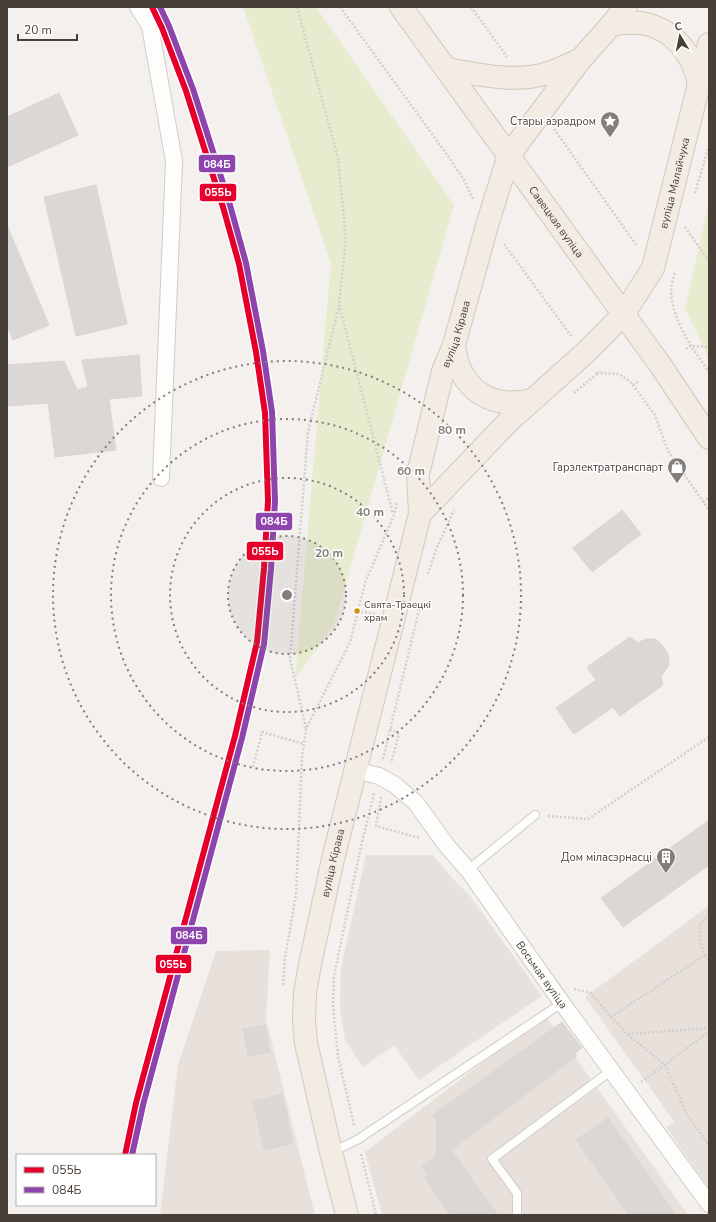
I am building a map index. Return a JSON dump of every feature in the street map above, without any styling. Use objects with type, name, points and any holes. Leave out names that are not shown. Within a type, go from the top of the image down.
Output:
[{"type":"main road","name":"Савецкая вуліца","points":[[402,7],[660,366],[709,438]]},
{"type":"main road","points":[[509,155],[580,60],[626,7]]},
{"type":"main road","points":[[612,24],[627,22],[641,23],[668,34],[678,42],[692,62],[697,74],[699,86]]},
{"type":"main road","name":"вуліца Малайчука","points":[[624,316],[653,268],[709,44]]},
{"type":"main road","points":[[446,69],[490,76],[521,78],[545,74],[580,60]]},
{"type":"main road","name":"вуліца Кірава","points":[[347,1215],[306,1043],[304,1020],[305,992],[318,926],[355,770],[420,514],[418,474],[443,371],[454,345],[488,222],[509,155]]},
{"type":"main road","points":[[420,514],[509,421],[624,316]]},
{"type":"main road","points":[[454,345],[457,362],[464,377],[480,393],[500,402],[510,403],[532,400]]},
{"type":"street","points":[[138,7],[150,26],[174,161],[161,478]]},
{"type":"street","name":"Восьмая вуліца","points":[[355,770],[379,776],[395,785],[416,804],[447,846],[468,870],[546,981],[709,1204]]},
{"type":"lane","points":[[468,870],[536,815]]},
{"type":"lane","points":[[331,1152],[357,1140],[562,1003]]},
{"type":"lane","points":[[517,1215],[518,1193],[492,1159],[612,1070]]},
{"type":"path","points":[[297,7],[338,158],[346,240],[339,304],[308,432],[290,658],[306,729]]},
{"type":"path","points":[[340,7],[448,156],[464,180],[475,203]]},
{"type":"path","points":[[471,7],[507,58]]},
{"type":"path","points":[[550,123],[640,251]]},
{"type":"path","points":[[685,227],[709,261]]},
{"type":"path","points":[[502,242],[574,340]]},
{"type":"path","points":[[671,290],[675,314],[690,346],[709,372]]},
{"type":"path","points":[[339,304],[394,515]]},
{"type":"path","points":[[686,349],[690,346],[709,347]]},
{"type":"path","points":[[594,367],[598,373],[619,374],[633,385],[655,415],[668,451],[709,510]]},
{"type":"path","points":[[633,385],[639,381]]},
{"type":"path","points":[[703,502],[709,497]]},
{"type":"path","points":[[441,527],[446,528]]},
{"type":"path","points":[[350,642],[365,583]]},
{"type":"path","points":[[390,729],[399,734]]},
{"type":"path","points":[[253,767],[262,732],[304,744]]},
{"type":"path","points":[[536,815],[588,818],[709,737]]},
{"type":"path","points":[[382,796],[376,826],[447,846]]},
{"type":"path","points":[[709,914],[700,925],[700,942],[709,961]]},
{"type":"path","points":[[611,1018],[705,955]]},
{"type":"path","points":[[546,981],[591,993],[611,1018],[627,1034],[665,1065],[688,1116],[709,1145]]},
{"type":"path","points":[[627,1034],[709,1029]]},
{"type":"path","points":[[627,1091],[665,1065],[709,1029]]},
{"type":"shaded area","points":[[366,855],[433,855],[452,878],[470,896],[542,996],[419,1080],[394,1045],[363,1067],[345,1040],[340,1008],[341,968]]},
{"type":"shaded area","points":[[709,906],[709,1170],[585,997]]},
{"type":"shaded area","points":[[270,950],[266,1019],[315,1215],[160,1215],[178,1065],[216,951]]},
{"type":"shaded area","points":[[545,1015],[688,1215],[382,1215],[365,1152]]},
{"type":"shaded area","points":[[682,1116],[709,1154],[709,1188],[666,1127]]},
{"type":"green space","points":[[243,7],[316,7],[454,205],[334,625],[295,678],[331,263]]},
{"type":"green space","points":[[709,203],[709,359],[685,308]]},
{"type":"building","points":[[59,93],[78,135],[7,167],[7,117]]},
{"type":"building","points":[[96,185],[127,324],[76,336],[44,197]]},
{"type":"building","points":[[7,225],[49,325],[13,340],[7,326]]},
{"type":"building","points":[[139,355],[142,396],[109,399],[116,450],[55,457],[48,403],[7,406],[7,365],[64,361],[77,390],[88,387],[82,360]]},
{"type":"building","points":[[622,510],[641,534],[592,572],[573,548]]},
{"type":"building","points":[[630,637],[638,643],[645,639],[656,639],[662,645],[668,654],[669,665],[661,677],[663,685],[620,716],[613,707],[574,734],[556,708],[596,680],[587,667]]},
{"type":"building","name":"Дом міласэрнасці","points":[[709,820],[709,865],[623,927],[601,898]]},
{"type":"building","points":[[562,1022],[582,1048],[575,1053],[577,1056],[451,1150],[498,1215],[450,1215],[425,1178],[428,1176],[422,1167],[436,1156],[438,1122],[433,1115]]},
{"type":"building","points":[[265,1025],[270,1052],[248,1056],[243,1029]]},
{"type":"building","points":[[282,1094],[293,1143],[264,1150],[253,1101]]},
{"type":"building","points":[[608,1118],[676,1215],[629,1215],[576,1140]]},
{"type":"transit line","name":"055Ь","points":[[125,1154],[136,1103],[235,736],[257,642],[264,568],[268,501],[265,413],[256,352],[239,264],[223,207],[186,91],[162,28],[152,7]]},
{"type":"transit line","name":"084Б","points":[[132,1154],[143,1105],[242,738],[264,644],[271,569],[275,501],[272,412],[263,351],[246,263],[230,205],[193,89],[169,26],[160,7]]},
{"type":"place","name":"Стары аэрадром","points":[[610,138]]},
{"type":"place","name":"Гарэлектратранспарт","points":[[677,484]]},
{"type":"place","name":"Свята-Траецкі храм","points":[[357,611]]},
{"type":"place","name":"Дом міласэрнасці","points":[[666,874]]}]
